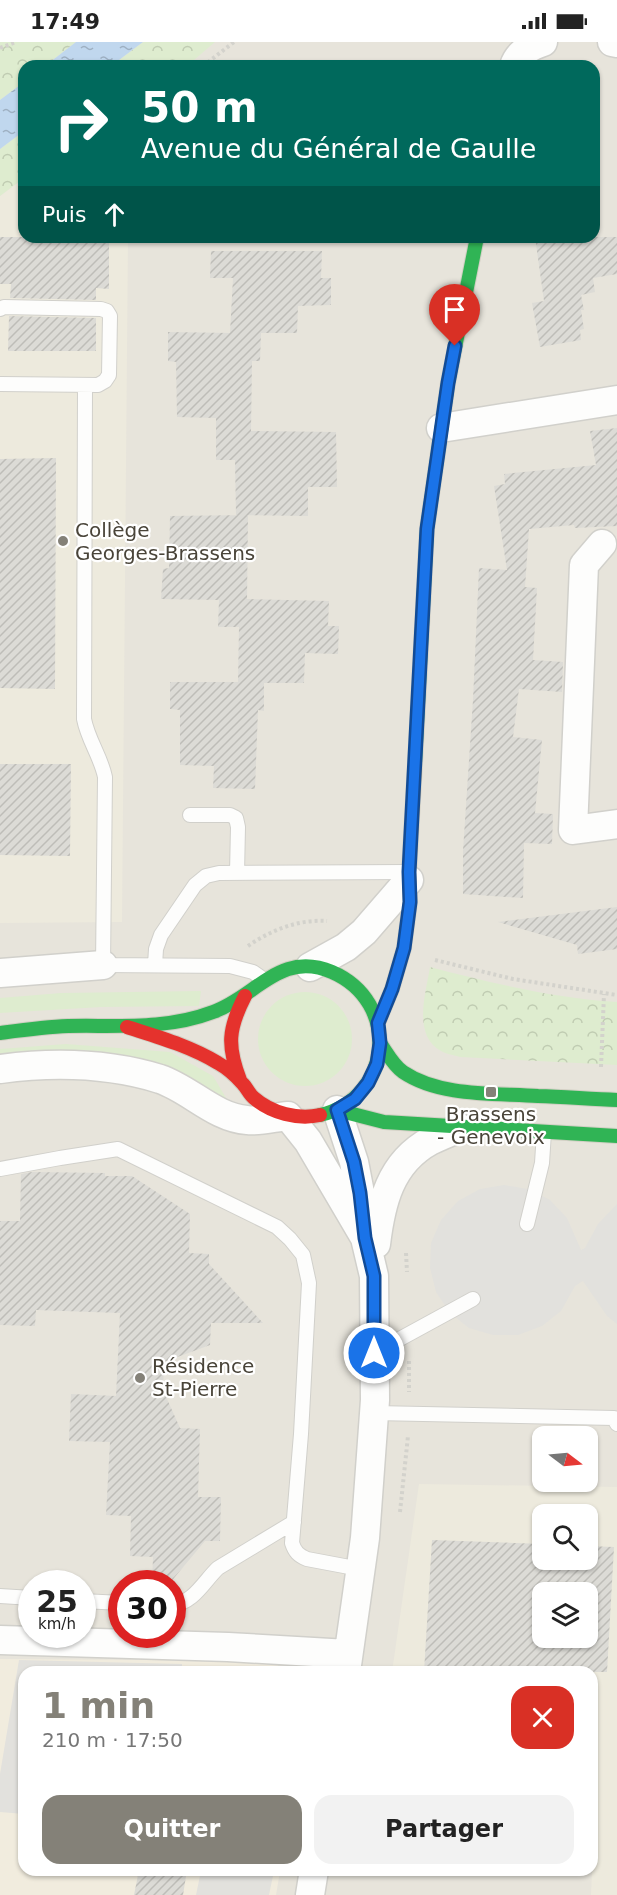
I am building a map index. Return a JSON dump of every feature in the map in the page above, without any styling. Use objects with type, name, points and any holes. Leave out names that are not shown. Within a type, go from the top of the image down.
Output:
[{"type":"street","points":[[511,55],[543,42]]},
{"type":"street","points":[[612,42],[617,43]]},
{"type":"street","points":[[378,1023],[392,989],[404,948],[410,902],[409,876],[427,529],[448,383],[476,243]]},
{"type":"street","points":[[441,428],[617,400]]},
{"type":"street","points":[[602,544],[584,565],[573,830],[617,824]]},
{"type":"street","points":[[310,967],[346,947],[364,932],[409,876]]},
{"type":"street","points":[[0,973],[103,965]]},
{"type":"street","points":[[0,1033],[75,1026],[127,1027],[176,1022],[218,1012],[245,996],[263,979],[286,969],[310,967],[337,975],[360,991],[371,1006],[378,1023],[380,1043],[377,1064],[368,1083],[355,1099],[325,1115],[307,1118],[288,1116],[249,1121],[238,1119],[224,1114],[162,1080],[98,1066],[63,1064],[0,1070]]},
{"type":"street","points":[[240,1080],[231,1060],[229,1038],[234,1017],[245,996]]},
{"type":"street","points":[[127,1027],[168,1040],[205,1056],[223,1066],[240,1080],[253,1097],[271,1110],[288,1116],[309,1141],[365,1238]]},
{"type":"street","points":[[380,1043],[402,1071],[422,1082],[443,1087],[491,1092],[617,1100]]},
{"type":"street","points":[[337,1110],[384,1122],[617,1136]]},
{"type":"street","points":[[337,1110],[354,1162],[365,1238],[374,1276]]},
{"type":"street","points":[[0,1640],[228,1647],[347,1663],[365,1538],[374,1413],[374,1276],[378,1221],[385,1194],[400,1167],[413,1153],[430,1141],[460,1128]]},
{"type":"street","points":[[310,1895],[313,1876]]},
{"type":"lane","points":[[0,309],[4,307],[101,309],[110,316],[109,375],[105,381],[98,385],[0,384]]},
{"type":"lane","points":[[85,385],[84,719],[87,733],[103,767],[105,777],[103,965],[230,966],[253,972],[263,979]]},
{"type":"lane","points":[[190,815],[230,815],[236,818],[237,873]]},
{"type":"lane","points":[[155,965],[156,949],[161,935],[195,885],[206,876],[219,873],[409,876]]},
{"type":"lane","points":[[527,1224],[542,1163],[544,1132]]},
{"type":"lane","points":[[0,1170],[118,1149],[277,1227],[290,1239],[303,1255],[309,1283],[292,1543],[299,1556],[360,1569]]},
{"type":"lane","points":[[374,1353],[473,1299]]},
{"type":"lane","points":[[374,1413],[614,1418],[617,1424]]},
{"type":"lane","points":[[186,1601],[192,1598],[218,1568],[294,1522]]},
{"type":"lane","points":[[0,1596],[18,1597]]},
{"type":"path","points":[[0,48],[16,42]]},
{"type":"path","points":[[211,60],[234,42]]},
{"type":"path","points":[[244,949],[272,931],[312,920],[329,921]]},
{"type":"path","points":[[431,959],[513,979],[617,995]]},
{"type":"path","points":[[601,1072],[604,994]]},
{"type":"shaded area","points":[[0,42],[617,42],[617,1895],[0,1895]]},
{"type":"shaded area","name":"Collège Georges-Brassens","points":[[18,182],[18,243],[128,243],[122,922],[0,923],[0,196]]},
{"type":"shaded area","points":[[504,1185],[528,1189],[550,1200],[567,1218],[581,1250],[585,1248],[598,1224],[617,1204],[617,1324],[607,1316],[583,1281],[575,1286],[561,1311],[542,1326],[518,1335],[493,1335],[469,1328],[450,1313],[436,1292],[430,1268],[431,1243],[441,1220],[458,1201],[480,1189]]},
{"type":"shaded area","points":[[419,1484],[532,1486],[532,1492],[598,1492],[598,1487],[617,1487],[617,1895],[591,1895],[592,1876],[598,1876],[598,1666],[393,1666]]},
{"type":"shaded area","points":[[0,1659],[274,1661],[278,1666],[18,1666],[18,1876],[279,1876],[276,1895],[0,1895]]},
{"type":"shaded area","points":[[19,1660],[182,1664],[182,1666],[18,1666]]},
{"type":"shaded area","points":[[18,1666],[18,1814],[0,1812],[0,1774]]},
{"type":"shaded area","points":[[200,1876],[273,1876],[269,1895],[196,1895]]},
{"type":"green space","points":[[0,42],[76,42],[53,60],[18,60],[18,86],[0,100]]},
{"type":"green space","points":[[143,42],[215,42],[194,60],[119,60]]},
{"type":"green space","points":[[18,136],[18,182],[0,196],[0,149]]},
{"type":"green space","points":[[430,967],[523,989],[617,1002],[617,1065],[460,1057],[441,1051],[426,1035],[424,1024],[424,1001]]},
{"type":"green space","points":[[201,991],[199,1006],[101,1007],[0,1013],[0,998],[61,993]]},
{"type":"green space","points":[[305,992],[323,996],[338,1006],[348,1021],[352,1039],[348,1057],[338,1072],[323,1082],[305,1086],[287,1082],[272,1072],[262,1057],[258,1039],[262,1021],[272,1006],[287,996]]},
{"type":"green space","points":[[66,1044],[170,1052],[213,1076],[232,1108],[186,1080],[0,1060],[0,1049]]},
{"type":"water","points":[[76,42],[143,42],[119,60],[53,60]]},
{"type":"water","points":[[18,86],[18,136],[0,149],[0,100]]},
{"type":"building","points":[[0,237],[18,237],[18,243],[109,243],[109,289],[96,288],[96,300],[10,298],[11,284],[0,284]]},
{"type":"building","points":[[600,237],[617,237],[617,274],[593,278],[595,292],[581,295],[584,329],[580,330],[581,340],[540,347],[532,303],[544,301],[536,243],[600,243]]},
{"type":"building","points":[[211,251],[322,251],[321,278],[331,278],[331,305],[298,306],[297,333],[261,333],[260,361],[252,361],[251,431],[336,432],[337,487],[308,487],[308,516],[236,515],[235,460],[216,460],[216,418],[177,417],[176,362],[168,361],[168,332],[230,333],[233,278],[210,278]]},
{"type":"building","points":[[9,316],[96,318],[96,351],[8,351]]},
{"type":"building","points":[[617,428],[617,526],[575,528],[574,525],[529,529],[525,587],[537,588],[533,660],[563,662],[562,692],[519,689],[513,737],[542,740],[535,813],[553,814],[552,844],[524,843],[523,898],[463,894],[463,851],[479,568],[507,570],[494,486],[505,484],[504,474],[596,465],[590,431]]},
{"type":"building","points":[[56,458],[55,689],[0,688],[0,459]]},
{"type":"building","points":[[248,515],[247,599],[329,601],[328,626],[339,626],[338,654],[305,653],[304,683],[264,683],[264,711],[258,710],[255,789],[213,788],[214,766],[180,765],[180,710],[170,709],[170,682],[238,682],[239,627],[218,627],[219,600],[161,599],[163,569],[169,568],[170,516]]},
{"type":"building","points":[[0,764],[71,764],[70,856],[0,855]]},
{"type":"building","points":[[617,907],[617,949],[578,954],[577,945],[498,922]]},
{"type":"building","name":"Résidence St-Pierre","points":[[32,1172],[105,1173],[105,1176],[132,1176],[190,1214],[189,1253],[209,1254],[209,1264],[263,1323],[211,1323],[210,1345],[164,1362],[163,1390],[180,1428],[200,1429],[198,1497],[221,1497],[220,1541],[205,1541],[181,1570],[153,1570],[153,1557],[130,1556],[131,1516],[106,1515],[110,1442],[69,1441],[71,1394],[116,1396],[120,1313],[36,1310],[35,1326],[0,1325],[0,1221],[20,1221],[21,1174]]},
{"type":"building","points":[[432,1540],[532,1544],[532,1570],[598,1570],[598,1546],[614,1547],[607,1672],[598,1672],[598,1666],[424,1666]]},
{"type":"building","points":[[138,1876],[186,1876],[183,1895],[134,1895]]},
{"type":"traffic: fast","points":[[415,763],[427,529],[448,383],[476,243]]},
{"type":"traffic: fast","points":[[0,1033],[59,1026],[177,1022],[195,1018],[228,1005],[283,971],[298,967],[314,967],[332,972],[354,986],[370,1005],[378,1026],[379,1048],[374,1070],[362,1090],[344,1105],[320,1115]]},
{"type":"traffic: fast","points":[[380,1043],[399,1069],[434,1086],[486,1094],[617,1100]]},
{"type":"traffic: fast","points":[[337,1110],[384,1122],[617,1136]]},
{"type":"traffic: slow","points":[[378,1023],[392,989],[404,948],[410,902],[409,872],[415,763]]},
{"type":"traffic: jam","points":[[240,1080],[233,1057],[231,1038],[235,1018],[245,996]]},
{"type":"traffic: jam","points":[[127,1027],[185,1047],[218,1063],[237,1078],[254,1098],[268,1108],[294,1116],[320,1115]]},
{"type":"place","name":"Collège Georges-Brassens","points":[[63,541]]},
{"type":"place","name":"Brassens - Genevoix","points":[[491,1092]]},
{"type":"place","name":"Résidence St-Pierre","points":[[140,1378]]},
{"type":"route","points":[[374,1353],[374,1276],[365,1238],[354,1162],[337,1110],[355,1099],[368,1083],[377,1064],[380,1043],[378,1023],[392,989],[404,948],[410,902],[409,872],[427,529],[455,346]]}]
